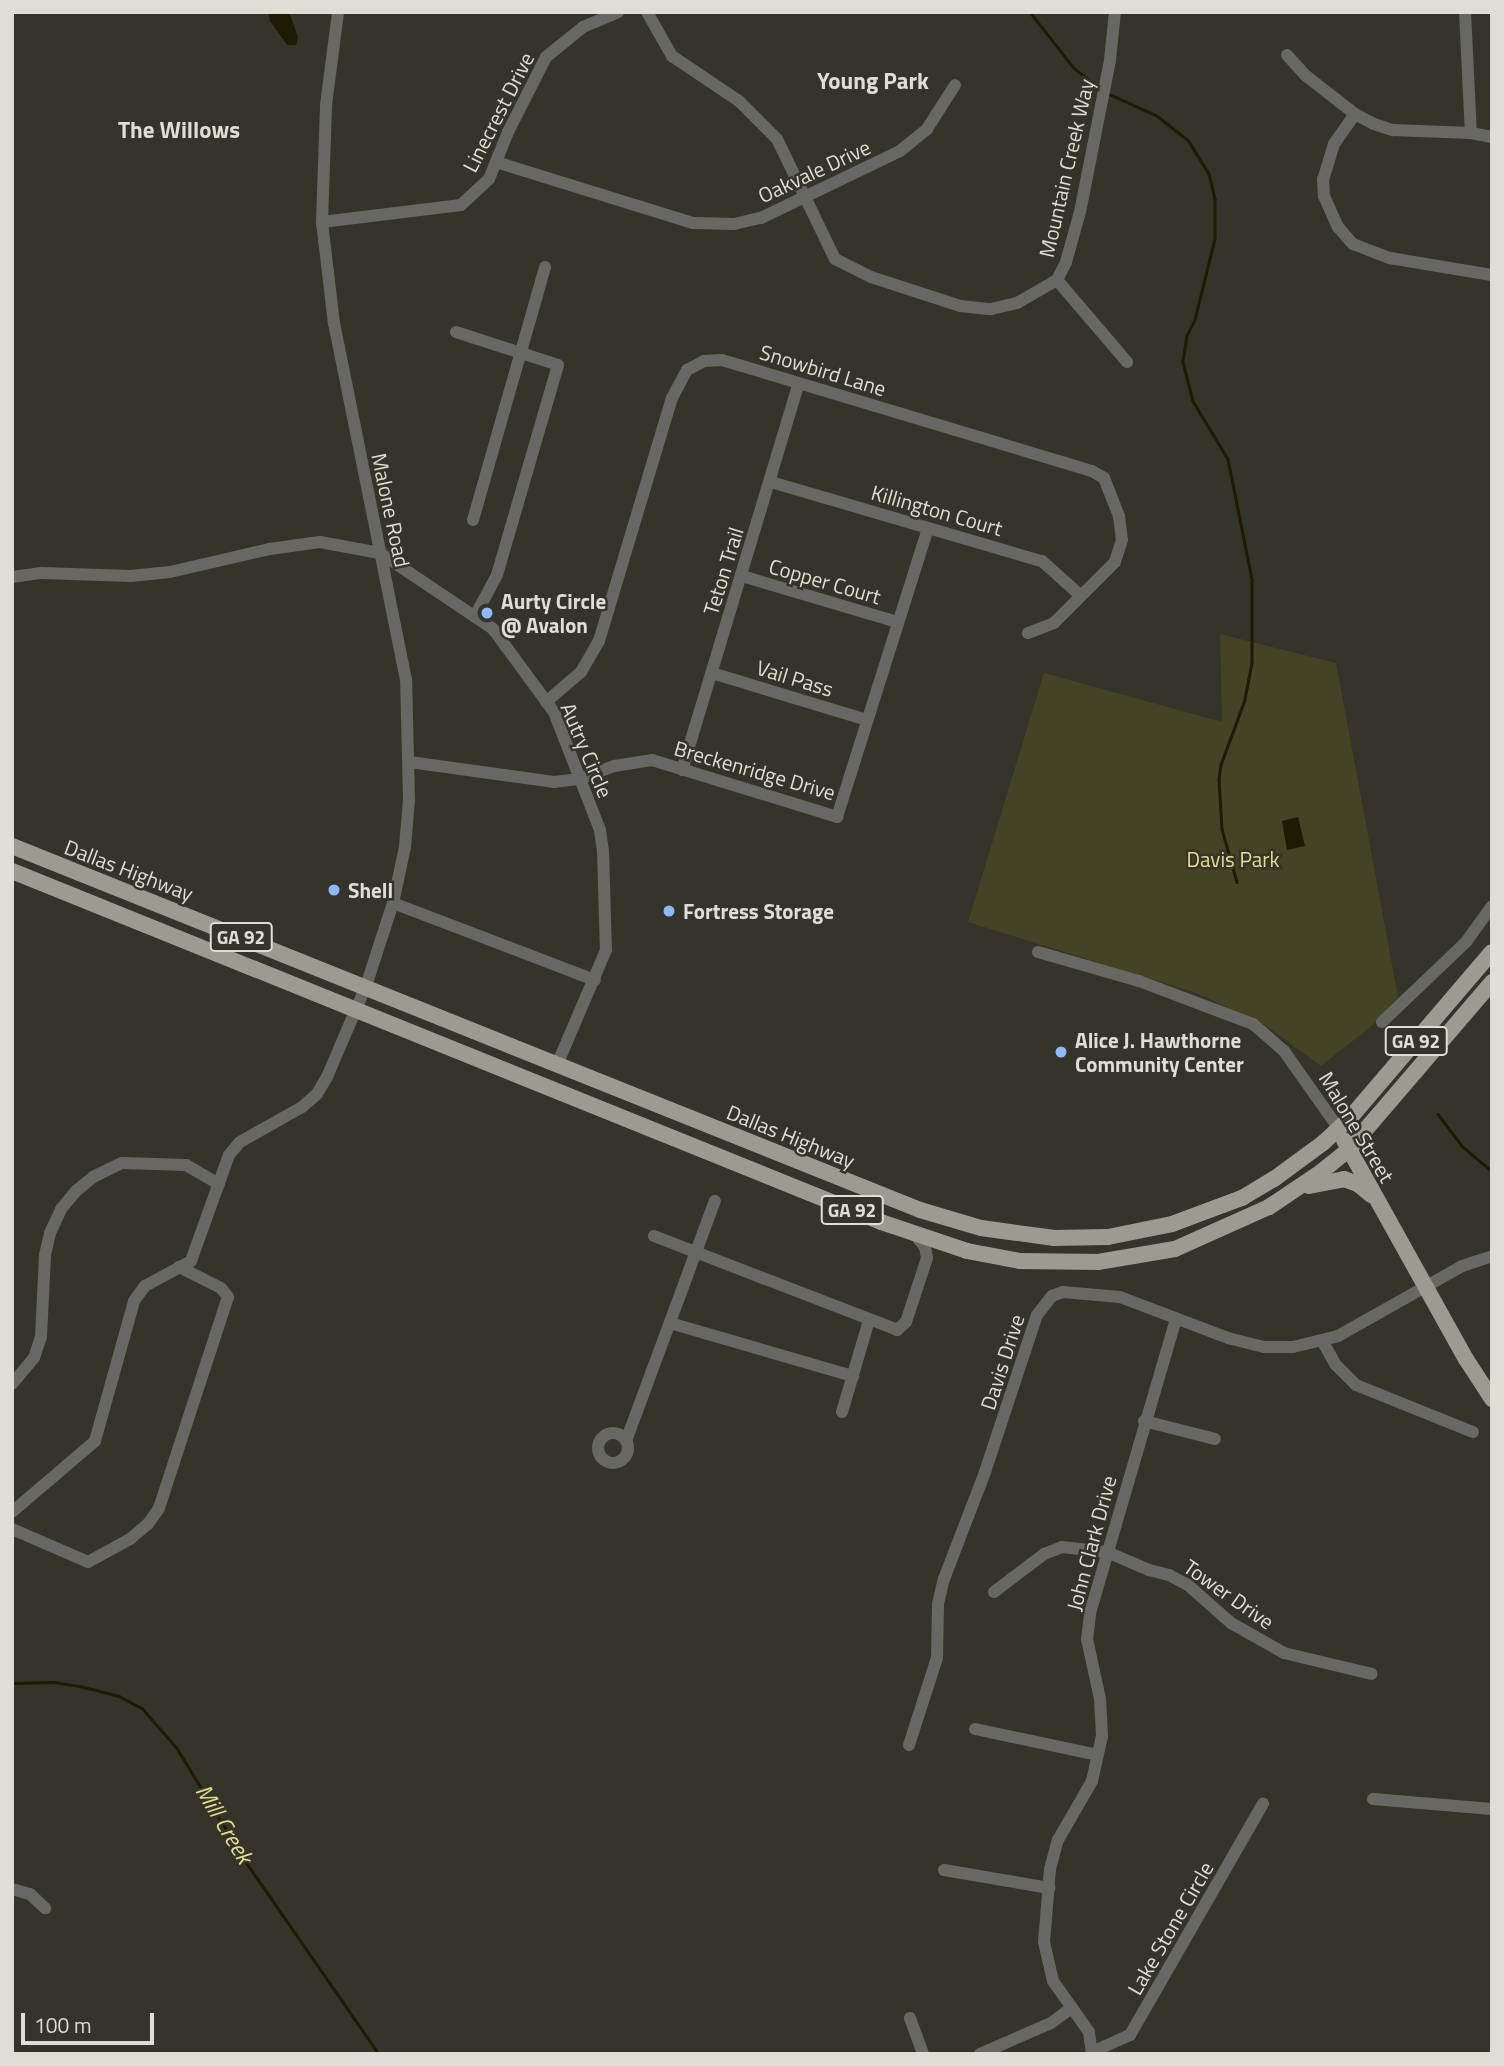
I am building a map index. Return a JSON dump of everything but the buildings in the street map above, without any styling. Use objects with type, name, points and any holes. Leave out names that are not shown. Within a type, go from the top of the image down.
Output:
[{"type":"main road","name":"Dallas Highway","points":[[12,846],[920,1210],[981,1228],[1054,1238],[1132,1234],[1204,1214],[1274,1179],[1339,1129],[1492,953]]},
{"type":"main road","name":"Dallas Highway","points":[[12,871],[914,1234],[951,1246],[1020,1261],[1077,1263],[1124,1259],[1175,1249],[1204,1238],[1297,1190],[1349,1149],[1492,982]]},
{"type":"main road","name":"Malone Street","points":[[1339,1129],[1425,1286]]},
{"type":"main road","points":[[1297,1190],[1331,1179],[1344,1179],[1366,1189],[1378,1203]]},
{"type":"main road","points":[[1425,1286],[1492,1399]]},
{"type":"street","name":"Malone Road","points":[[179,1267],[191,1261],[197,1250],[229,1155],[240,1142],[279,1122],[317,1094],[366,986],[393,903],[405,847],[410,762],[407,680],[334,324],[322,222],[326,105],[338,12]]},
{"type":"street","name":"Linecrest Drive","points":[[322,222],[461,205],[489,179],[508,132],[546,57],[583,27],[618,12]]},
{"type":"street","name":"Mountain Creek Way","points":[[647,12],[673,56],[739,101],[777,139],[835,259],[871,277],[947,302],[990,309],[1017,303],[1057,280],[1066,262],[1080,212],[1110,60],[1115,12]]},
{"type":"street","points":[[1465,12],[1471,133]]},
{"type":"street","points":[[1287,55],[1305,75],[1355,114],[1393,130],[1471,133],[1492,137]]},
{"type":"street","name":"Oakvale Drive","points":[[496,162],[693,223],[734,224],[761,218],[900,151],[927,129],[955,85]]},
{"type":"street","points":[[1355,114],[1335,144],[1323,179],[1324,196],[1338,228],[1353,244],[1390,258],[1492,275]]},
{"type":"street","points":[[473,520],[545,267]]},
{"type":"street","points":[[1057,280],[1127,362]]},
{"type":"street","points":[[456,332],[558,365],[497,575],[475,616]]},
{"type":"street","name":"Snowbird Lane","points":[[546,702],[581,672],[599,641],[672,398],[687,370],[704,361],[722,359],[1092,471],[1104,478],[1119,516],[1122,540],[1115,562],[1054,623],[1028,633]]},
{"type":"street","name":"Teton Trail","points":[[682,770],[799,383]]},
{"type":"street","name":"Killington Court","points":[[771,482],[1042,561],[1081,596]]},
{"type":"street","name":"Breckenridge Drive","points":[[410,762],[554,782],[580,779],[614,766],[652,760],[837,817],[928,528]]},
{"type":"street","name":"Autry Circle","points":[[12,577],[42,573],[131,576],[170,572],[271,549],[320,542],[380,553],[494,629],[554,712],[600,830],[606,950],[557,1065]]},
{"type":"street","name":"Copper Court","points":[[741,576],[897,622]]},
{"type":"street","name":"Vail Pass","points":[[712,673],[867,720]]},
{"type":"street","points":[[393,903],[595,980]]},
{"type":"street","points":[[1382,1023],[1466,942],[1492,906]]},
{"type":"street","name":"Malone Street","points":[[1038,952],[1139,981],[1253,1024],[1284,1051],[1339,1129]]},
{"type":"street","points":[[12,1384],[34,1358],[41,1337],[45,1255],[50,1233],[61,1209],[76,1191],[93,1177],[122,1163],[186,1166],[219,1184]]},
{"type":"street","points":[[626,1441],[715,1201]]},
{"type":"street","points":[[654,1236],[869,1321],[900,1329],[927,1258],[925,1247],[914,1234]]},
{"type":"street","points":[[927,1258],[940,1248],[951,1246]]},
{"type":"street","points":[[1425,1286],[1472,1261],[1492,1256]]},
{"type":"street","points":[[12,1512],[95,1441],[134,1301],[145,1286],[179,1267],[221,1288],[228,1297],[159,1508],[148,1524],[130,1539],[88,1562],[12,1529]]},
{"type":"street","name":"Davis Drive","points":[[909,1745],[936,1658],[938,1604],[944,1579],[985,1472],[1043,1304],[1052,1296],[1063,1292],[1111,1296],[1132,1300],[1228,1338],[1264,1347],[1293,1347],[1322,1342],[1361,1324],[1425,1286]]},
{"type":"street","name":"John Clark Drive","points":[[1092,2053],[1088,2032],[1053,1981],[1044,1942],[1049,1888],[1058,1840],[1092,1781],[1102,1736],[1100,1699],[1087,1639],[1107,1552],[1176,1318]]},
{"type":"street","points":[[842,1412],[869,1321]]},
{"type":"street","points":[[670,1323],[853,1376]]},
{"type":"street","points":[[1322,1342],[1336,1365],[1356,1385],[1473,1432]]},
{"type":"street","points":[[1144,1421],[1214,1439]]},
{"type":"street","name":"Tower Drive","points":[[994,1592],[1021,1570],[1053,1550],[1062,1547],[1107,1552],[1188,1585],[1231,1623],[1284,1653],[1372,1674]]},
{"type":"street","points":[[975,1729],[1097,1755]]},
{"type":"street","points":[[1373,1799],[1492,1809]]},
{"type":"street","name":"Lake Stone Circle","points":[[1092,2053],[1130,2035],[1263,1804]]},
{"type":"street","points":[[944,1870],[1049,1888]]},
{"type":"street","points":[[12,1889],[30,1894],[45,1908]]},
{"type":"street","points":[[980,2054],[1051,2024],[1072,2008]]},
{"type":"street","points":[[909,2018],[923,2054]]},
{"type":"green space","name":"Davis Park","points":[[1220,634],[1336,663],[1398,997],[1374,1024],[1321,1066],[1268,1027],[1197,993],[968,922],[1044,673],[1222,722]]},
{"type":"shaded area","points":[[268,12],[289,12],[298,37],[296,45],[287,45],[270,21]]},
{"type":"shaded area","points":[[1298,817],[1305,846],[1287,850],[1282,821]]},
{"type":"waterway","points":[[1030,12],[1074,68],[1100,89]]},
{"type":"waterway","points":[[1109,94],[1156,115],[1188,140],[1209,173],[1215,199],[1215,239],[1195,320],[1187,336],[1183,362],[1193,401],[1228,459],[1252,579],[1252,663],[1245,700],[1221,765],[1219,779],[1222,829],[1237,882]]},
{"type":"waterway","points":[[1438,1114],[1462,1146],[1492,1171]]},
{"type":"waterway","name":"Mill Creek","points":[[12,1683],[54,1682],[80,1686],[119,1696],[142,1708],[177,1748],[246,1862],[379,2054]]},
{"type":"place","name":"Aurty Circle @ Avalon","points":[[487,613]]},
{"type":"place","name":"Shell","points":[[334,890]]},
{"type":"place","name":"Fortress Storage","points":[[669,911]]},
{"type":"place","name":"Alice J. Hawthorne Community Center","points":[[1061,1052]]},
{"type":"district","name":"Young Park","points":[[873,81]]},
{"type":"district","name":"The Willows","points":[[179,130]]}]
